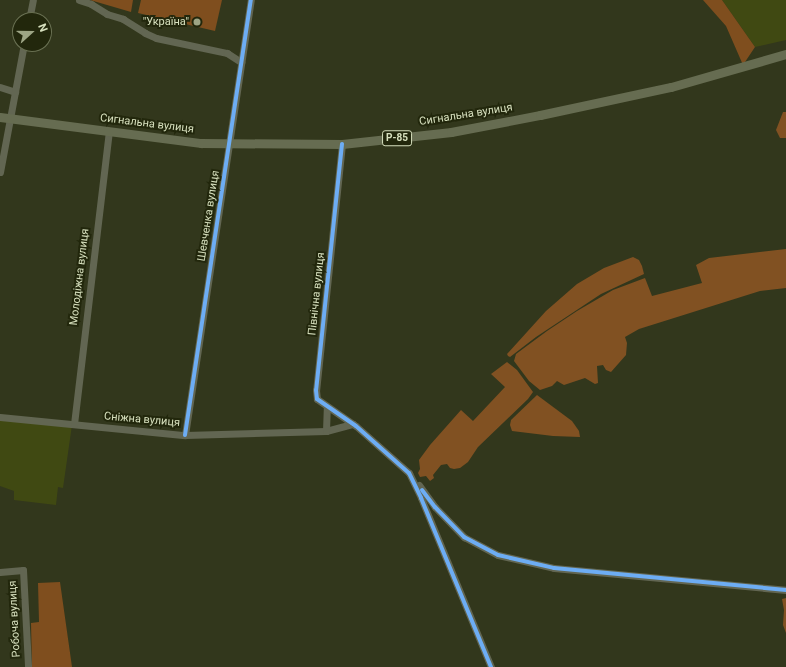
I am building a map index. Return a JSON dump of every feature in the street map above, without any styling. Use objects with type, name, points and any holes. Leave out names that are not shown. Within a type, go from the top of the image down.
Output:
[{"type":"main road","name":"Сигнальна вулиця","points":[[0,117],[201,143],[342,144],[451,132],[540,115],[671,86],[786,54]]},
{"type":"street","points":[[31,12],[33,0]]},
{"type":"street","points":[[79,0],[90,4],[107,14],[123,19],[156,38],[227,53],[241,62]]},
{"type":"street","name":"Шевченка вулиця","points":[[185,435],[251,0]]},
{"type":"street","points":[[0,172],[22,52]]},
{"type":"street","points":[[0,87],[15,92]]},
{"type":"street","name":"Молодіжна вулиця","points":[[74,424],[109,132]]},
{"type":"street","name":"Північна вулиця","points":[[342,144],[316,390],[317,399],[355,425],[409,473]]},
{"type":"street","points":[[326,431],[327,407]]},
{"type":"street","name":"Сніжна вулиця","points":[[0,417],[185,435],[326,431],[355,425]]},
{"type":"street","points":[[409,473],[435,507],[464,537],[498,555],[554,568],[786,590]]},
{"type":"street","points":[[409,473],[421,498],[491,667]]},
{"type":"street","name":"Робоча вулиця","points":[[0,572],[23,570],[28,667]]},
{"type":"shaded area","points":[[90,0],[133,0],[131,12]]},
{"type":"shaded area","name":"\"Україна\"","points":[[141,0],[222,0],[215,31],[138,13]]},
{"type":"shaded area","points":[[703,0],[722,0],[755,47],[743,65],[726,26]]},
{"type":"shaded area","points":[[722,0],[786,0],[786,40],[755,47]]},
{"type":"shaded area","points":[[783,112],[786,112],[786,138],[780,138],[776,130]]},
{"type":"shaded area","points":[[786,249],[786,288],[760,291],[639,329],[625,337],[627,343],[626,355],[611,372],[606,370],[603,365],[597,366],[598,383],[595,384],[585,378],[564,385],[557,381],[552,386],[540,390],[529,381],[514,361],[516,354],[547,331],[613,290],[645,278],[652,296],[702,283],[696,265],[709,258]]},
{"type":"shaded area","points":[[633,257],[639,260],[644,274],[601,294],[536,337],[510,357],[508,356],[507,354],[546,311],[577,284],[604,268]]},
{"type":"shaded area","points":[[507,362],[517,370],[533,392],[528,399],[478,447],[468,462],[460,468],[450,468],[447,464],[441,465],[433,475],[434,478],[430,481],[426,476],[420,477],[418,473],[420,469],[419,460],[430,445],[461,410],[473,421],[505,387],[491,374]]},
{"type":"shaded area","points":[[537,395],[572,421],[579,431],[580,437],[553,436],[512,431],[510,425],[511,420]]},
{"type":"shaded area","points":[[0,417],[72,425],[63,488],[58,487],[56,505],[14,500],[14,491],[0,486]]},
{"type":"shaded area","points":[[60,582],[72,667],[32,667],[31,623],[39,622],[38,583]]},
{"type":"shaded area","points":[[786,598],[786,633],[783,625],[784,610],[782,599]]},
{"type":"cycle path","points":[[185,435],[251,0]]},
{"type":"cycle path","points":[[342,144],[316,390],[317,399],[356,426],[409,473],[421,498],[491,667]]},
{"type":"cycle path","points":[[422,490],[435,507],[464,537],[498,555],[554,568],[786,590]]},
{"type":"place","name":"\"Україна\"","points":[[197,22]]}]
